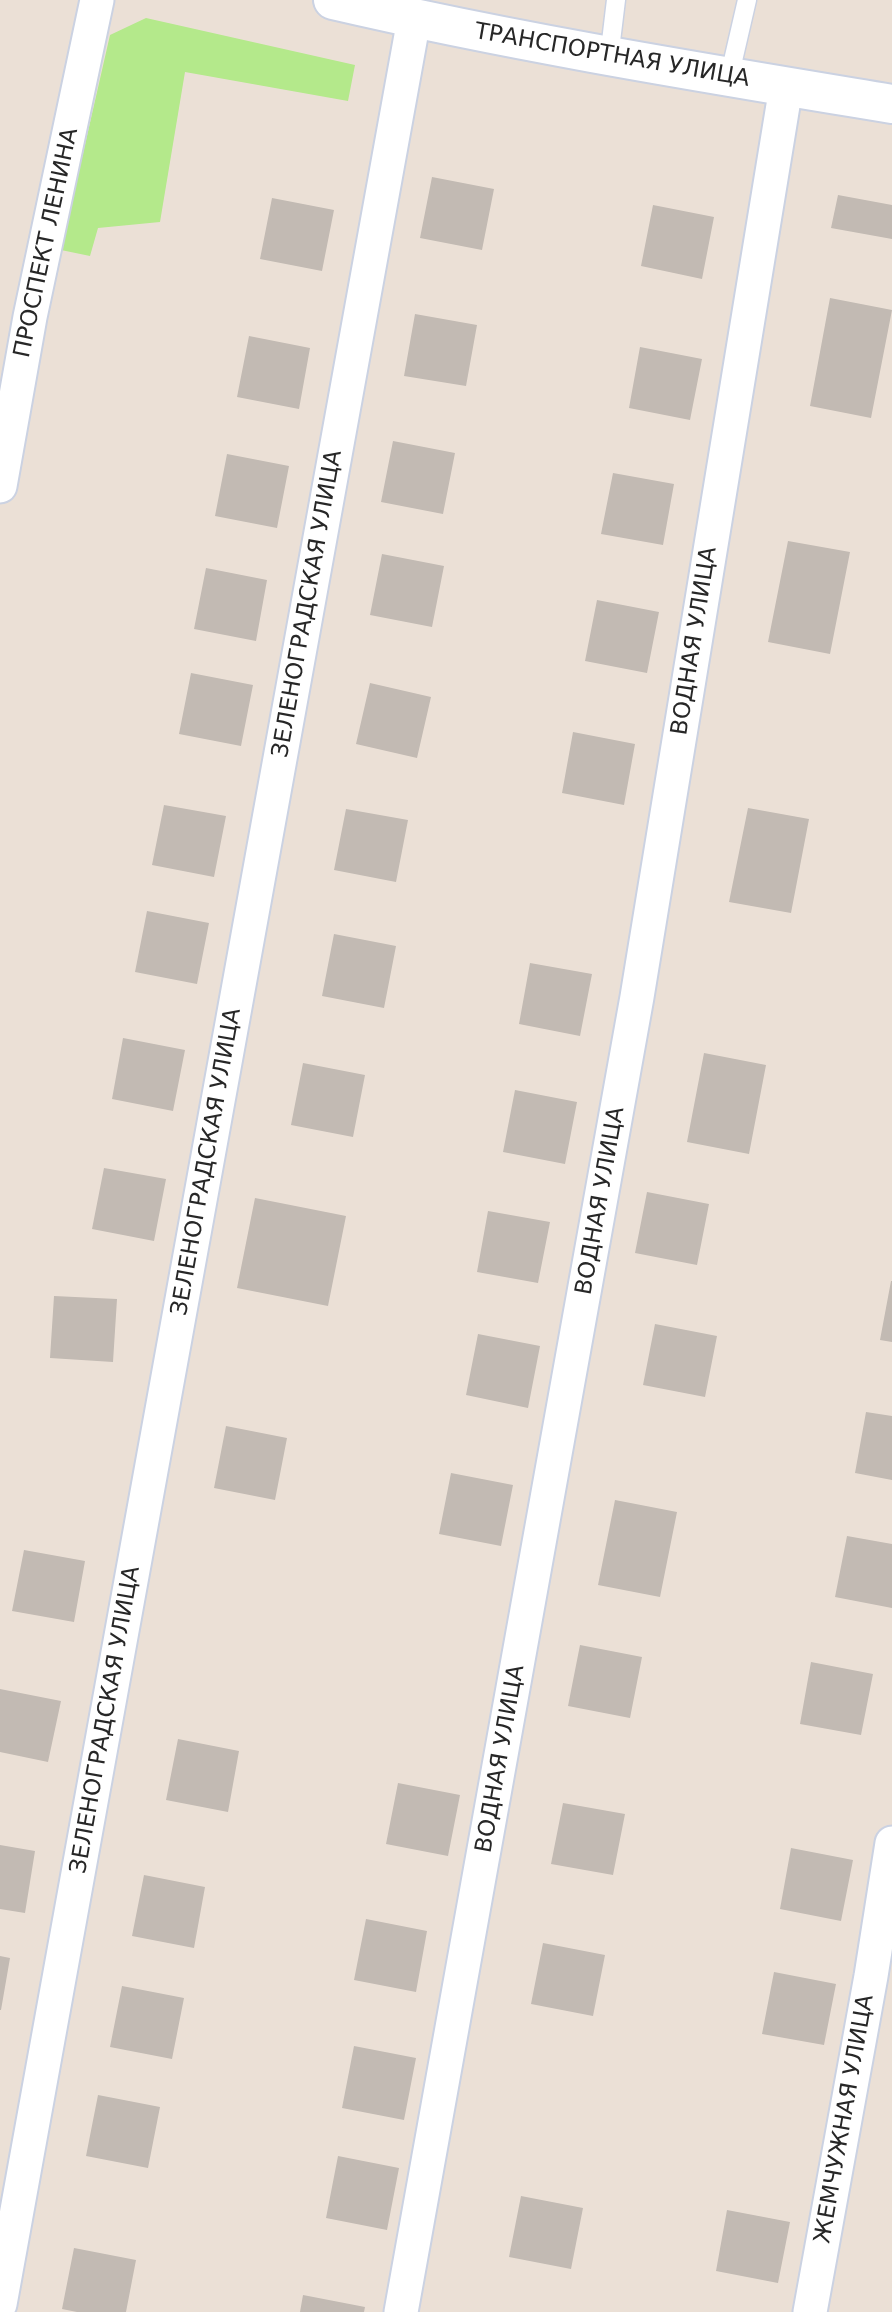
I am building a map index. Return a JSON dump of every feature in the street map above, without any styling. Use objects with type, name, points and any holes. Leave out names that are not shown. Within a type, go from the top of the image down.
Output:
[{"type":"street","name":"ПРОСПЕКТ ЛЕНИНА","points":[[0,486],[30,317],[97,0]]},
{"type":"street","name":"ТРАНСПОРТНАЯ УЛИЦА","points":[[333,0],[416,9],[609,58],[892,104]]},
{"type":"street","name":"ЗЕЛЕНОГРАДСКАЯ УЛИЦА","points":[[0,2304],[416,9]]},
{"type":"street","name":"ВОДНАЯ УЛИЦА","points":[[401,2312],[637,997],[786,87]]},
{"type":"street","name":"ЖЕМЧУЖНАЯ УЛИЦА","points":[[810,2312],[871,1976],[892,1843]]},
{"type":"lane","points":[[609,58],[616,0]]},
{"type":"lane","points":[[729,78],[747,0]]},
{"type":"green space","points":[[146,18],[355,65],[348,101],[185,72],[160,222],[98,228],[90,256],[61,250],[110,35]]},
{"type":"building","points":[[432,177],[494,189],[482,250],[420,238]]},
{"type":"building","points":[[838,195],[892,205],[892,239],[831,228]]},
{"type":"building","points":[[272,198],[334,210],[322,271],[260,259]]},
{"type":"building","points":[[653,205],[714,217],[702,279],[641,266]]},
{"type":"building","points":[[830,298],[892,310],[871,418],[810,406]]},
{"type":"building","points":[[415,314],[477,325],[466,386],[404,376]]},
{"type":"building","points":[[249,336],[310,348],[299,409],[237,397]]},
{"type":"building","points":[[640,347],[702,359],[690,420],[629,408]]},
{"type":"building","points":[[393,441],[455,453],[443,514],[381,502]]},
{"type":"building","points":[[227,454],[289,466],[277,528],[215,516]]},
{"type":"building","points":[[613,473],[674,484],[663,545],[601,534]]},
{"type":"building","points":[[788,541],[850,552],[830,654],[768,642]]},
{"type":"building","points":[[382,554],[444,566],[432,627],[370,615]]},
{"type":"building","points":[[206,568],[267,580],[256,641],[194,629]]},
{"type":"building","points":[[597,600],[659,612],[647,673],[585,661]]},
{"type":"building","points":[[191,673],[253,685],[241,746],[179,734]]},
{"type":"building","points":[[370,683],[431,697],[417,758],[356,744]]},
{"type":"building","points":[[573,732],[635,744],[624,805],[562,793]]},
{"type":"building","points":[[164,805],[226,816],[214,877],[152,865]]},
{"type":"building","points":[[748,808],[809,819],[791,913],[729,902]]},
{"type":"building","points":[[346,809],[408,820],[396,882],[334,870]]},
{"type":"building","points":[[147,911],[209,923],[197,984],[135,972]]},
{"type":"building","points":[[334,934],[396,946],[384,1008],[322,996]]},
{"type":"building","points":[[530,963],[592,974],[580,1036],[519,1024]]},
{"type":"building","points":[[123,1038],[185,1050],[173,1111],[112,1099]]},
{"type":"building","points":[[704,1053],[766,1065],[749,1154],[687,1142]]},
{"type":"building","points":[[303,1063],[365,1075],[353,1137],[291,1125]]},
{"type":"building","points":[[515,1090],[577,1102],[565,1164],[503,1152]]},
{"type":"building","points":[[104,1168],[166,1179],[154,1241],[92,1229]]},
{"type":"building","points":[[647,1192],[709,1204],[697,1265],[635,1253]]},
{"type":"building","points":[[255,1198],[346,1216],[328,1306],[237,1288]]},
{"type":"building","points":[[488,1211],[550,1222],[538,1283],[477,1272]]},
{"type":"building","points":[[892,1281],[892,1342],[880,1340]]},
{"type":"building","points":[[54,1296],[117,1299],[113,1362],[50,1358]]},
{"type":"building","points":[[655,1324],[717,1336],[705,1397],[643,1385]]},
{"type":"building","points":[[478,1334],[540,1346],[528,1408],[466,1395]]},
{"type":"building","points":[[866,1412],[892,1416],[892,1480],[855,1473]]},
{"type":"building","points":[[226,1426],[287,1438],[275,1500],[214,1488]]},
{"type":"building","points":[[451,1473],[513,1485],[501,1546],[439,1534]]},
{"type":"building","points":[[615,1500],[677,1512],[660,1597],[598,1585]]},
{"type":"building","points":[[847,1536],[892,1544],[892,1608],[835,1597]]},
{"type":"building","points":[[24,1550],[85,1561],[74,1622],[12,1611]]},
{"type":"building","points":[[580,1645],[642,1657],[630,1718],[568,1706]]},
{"type":"building","points":[[811,1662],[873,1674],[861,1735],[800,1724]]},
{"type":"building","points":[[0,1689],[61,1701],[48,1762],[0,1752]]},
{"type":"building","points":[[178,1739],[239,1751],[228,1812],[166,1800]]},
{"type":"building","points":[[398,1783],[460,1795],[448,1856],[386,1844]]},
{"type":"building","points":[[563,1803],[625,1814],[613,1875],[551,1864]]},
{"type":"building","points":[[0,1845],[35,1851],[25,1913],[0,1909]]},
{"type":"building","points":[[791,1848],[853,1860],[841,1921],[780,1909]]},
{"type":"building","points":[[144,1875],[205,1887],[194,1948],[132,1936]]},
{"type":"building","points":[[366,1919],[427,1931],[416,1992],[354,1980]]},
{"type":"building","points":[[543,1943],[605,1955],[593,2016],[531,2004]]},
{"type":"building","points":[[0,1956],[10,1958],[1,2010],[0,2010]]},
{"type":"building","points":[[774,1972],[836,1984],[824,2045],[762,2034]]},
{"type":"building","points":[[122,1986],[184,1998],[172,2059],[110,2047]]},
{"type":"building","points":[[354,2046],[416,2058],[404,2120],[342,2108]]},
{"type":"building","points":[[98,2095],[160,2107],[148,2168],[86,2156]]},
{"type":"building","points":[[338,2156],[399,2168],[387,2230],[326,2218]]},
{"type":"building","points":[[521,2196],[583,2208],[571,2269],[509,2257]]},
{"type":"building","points":[[727,2210],[790,2222],[778,2283],[716,2271]]},
{"type":"building","points":[[74,2248],[136,2260],[126,2312],[77,2312],[62,2309]]},
{"type":"building","points":[[303,2295],[365,2307],[364,2312],[300,2312]]}]
